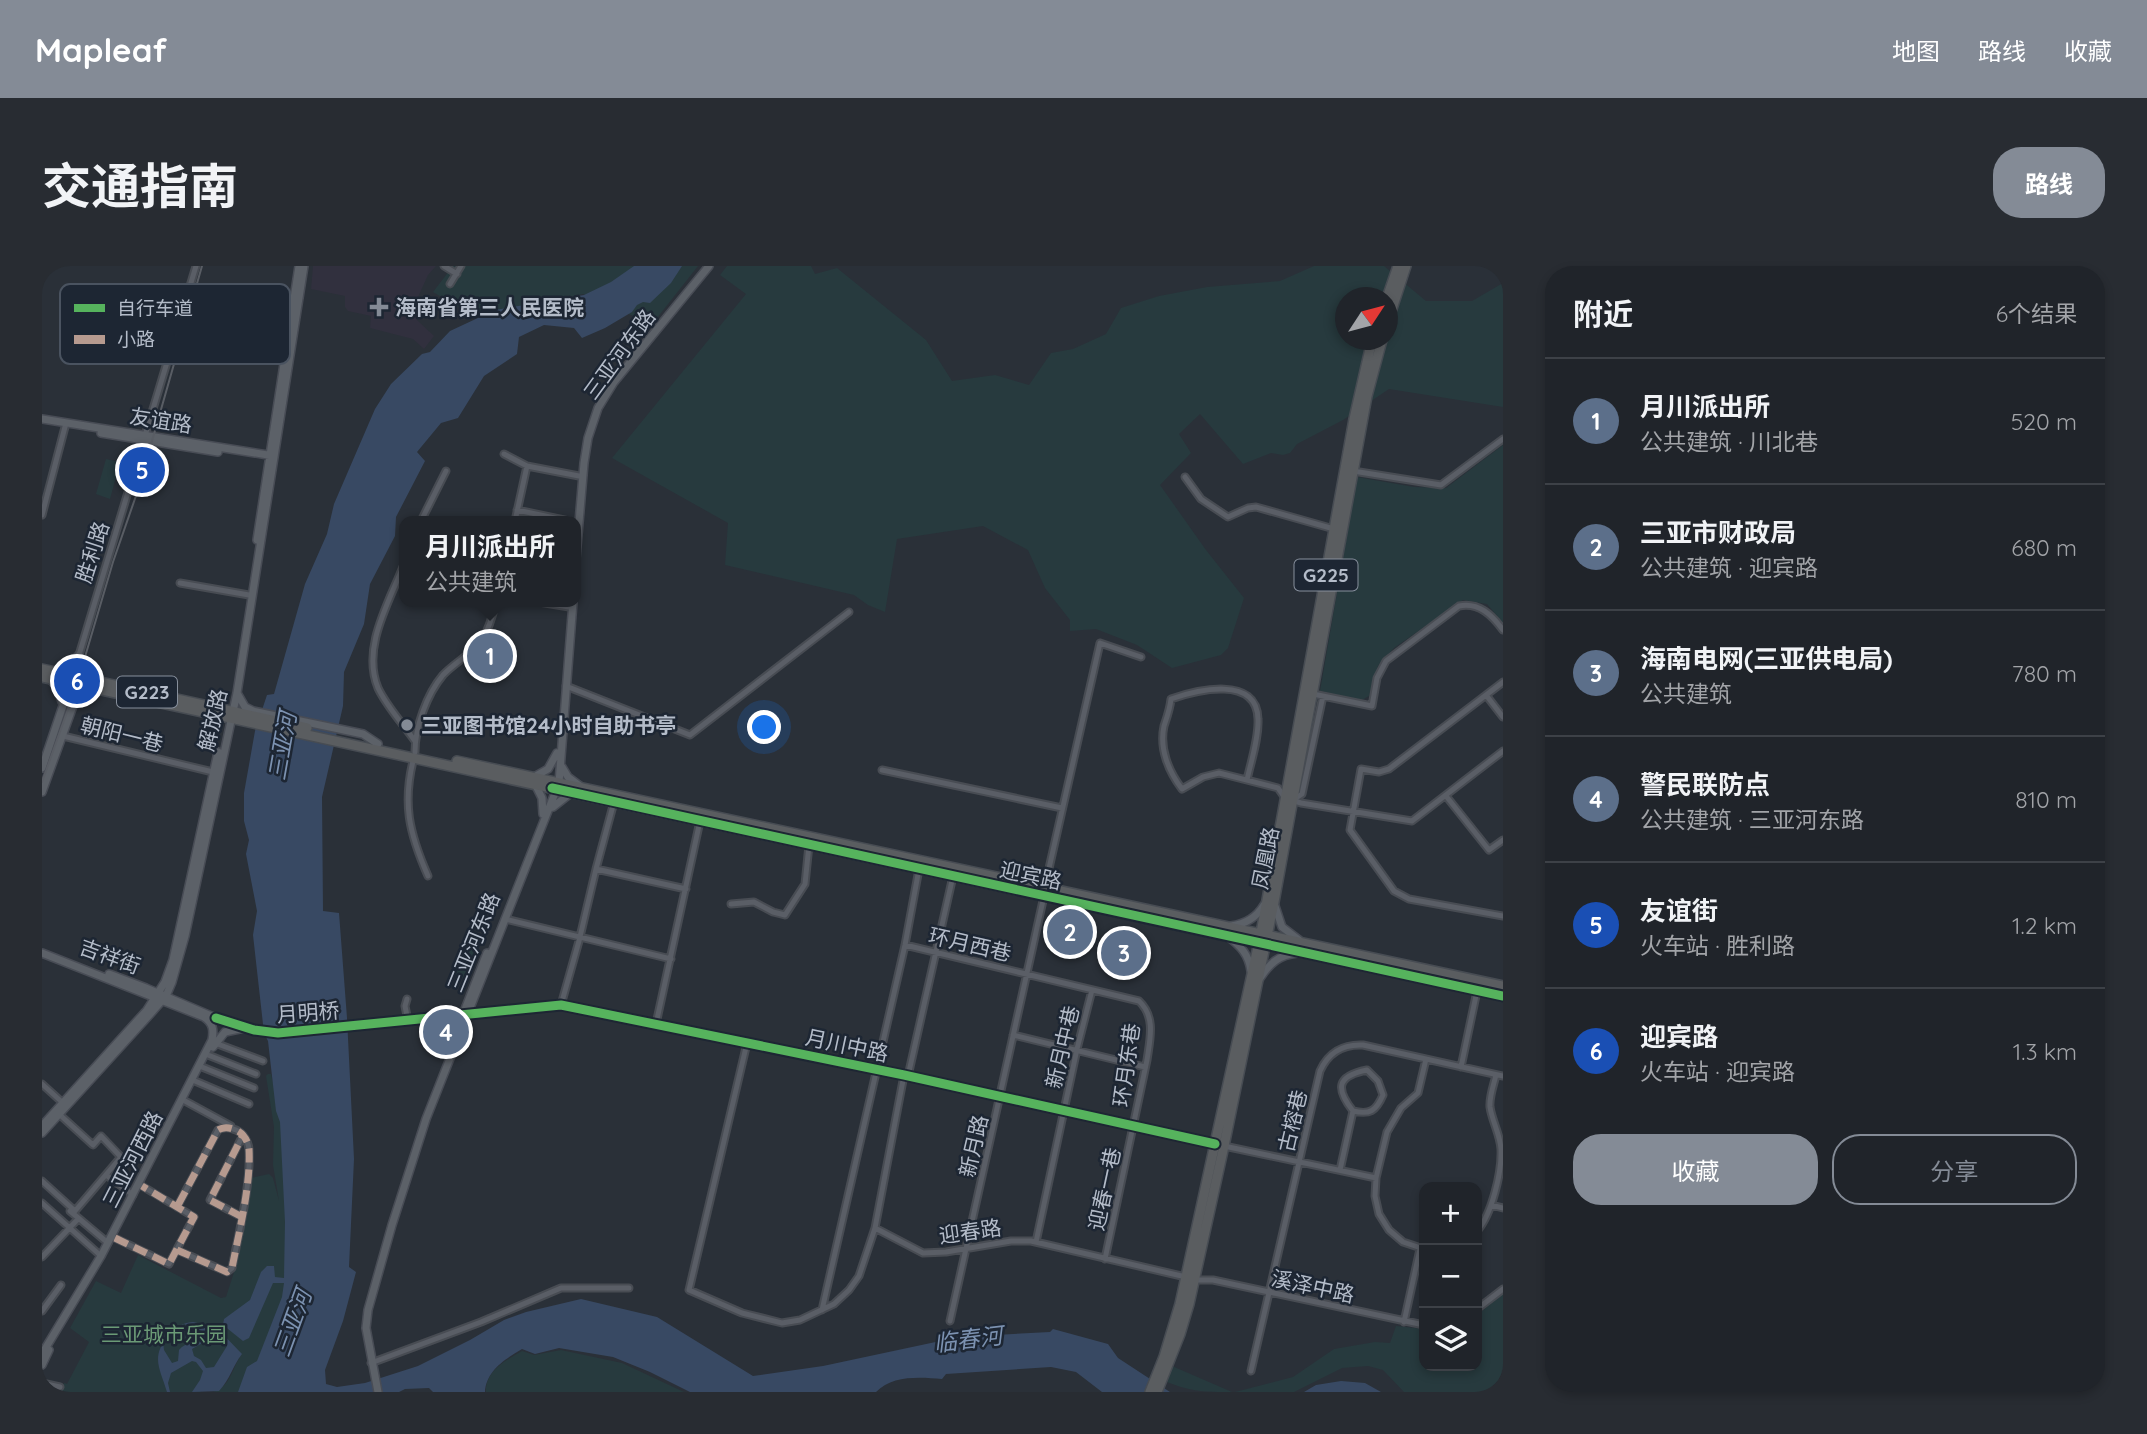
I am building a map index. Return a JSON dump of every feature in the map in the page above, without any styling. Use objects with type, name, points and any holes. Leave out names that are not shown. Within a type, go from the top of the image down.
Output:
[{"type":"highway","points":[[1391,287],[1398,266]]},
{"type":"highway","points":[[1398,290],[1406,266]]},
{"type":"highway","name":"凤凰路","points":[[1160,1376],[1190,1279],[1263,939],[1354,419],[1371,350]]},
{"type":"highway","name":"凤凰路","points":[[1289,799],[1318,695],[1353,471],[1367,396],[1379,350]]},
{"type":"highway","name":"G223","points":[[42,669],[48,676],[229,714]]},
{"type":"highway","name":"G223","points":[[82,681],[97,688],[355,738]]},
{"type":"highway","name":"迎宾路","points":[[355,738],[414,750],[534,781],[583,788],[1263,939],[1497,988],[1503,996]]},
{"type":"highway","name":"迎宾路","points":[[355,738],[414,750]]},
{"type":"highway","name":"迎宾路","points":[[556,785],[572,792],[614,802],[919,869],[1045,891]]},
{"type":"highway","name":"迎宾路","points":[[1301,947],[1477,991],[1497,988]]},
{"type":"highway","points":[[1150,1392],[1160,1376]]},
{"type":"highway","points":[[1157,1392],[1160,1376]]},
{"type":"main road","name":"解放路","points":[[290,330],[299,266]]},
{"type":"main road","name":"解放路","points":[[290,350],[304,266]]},
{"type":"main road","name":"三亚河东路","points":[[575,516],[582,443],[594,407],[611,379],[704,266]]},
{"type":"main road","name":"三亚河东路","points":[[580,516],[588,438],[598,408],[614,382],[709,266]]},
{"type":"main road","name":"解放路","points":[[42,1126],[161,997],[173,960],[213,772],[237,693],[285,364]]},
{"type":"main road","name":"解放路","points":[[42,1133],[161,997],[185,936],[229,714],[288,364]]},
{"type":"main road","name":"友谊路","points":[[42,421],[272,458]]},
{"type":"main road","name":"三亚河东路","points":[[465,1015],[556,785],[560,764],[570,607]]},
{"type":"main road","name":"三亚河东路","points":[[556,785],[570,607]]},
{"type":"main road","points":[[62,706],[58,688],[48,676],[68,667],[79,654]]},
{"type":"main road","name":"胜利路","points":[[42,768],[72,679]]},
{"type":"main road","points":[[42,792],[82,681]]},
{"type":"main road","points":[[73,706],[97,688]]},
{"type":"main road","points":[[237,693],[241,703],[252,716]]},
{"type":"main road","points":[[546,814],[534,781],[548,769],[557,753]]},
{"type":"main road","points":[[560,764],[568,777],[583,788]]},
{"type":"main road","points":[[546,814],[572,792]]},
{"type":"main road","name":"三亚河东路","points":[[376,1392],[362,1329],[365,1306],[404,1171],[546,814]]},
{"type":"main road","points":[[1270,902],[1282,927],[1301,947],[1275,960],[1254,979],[1246,954],[1228,931],[1254,917],[1270,902]]},
{"type":"main road","name":"吉祥街","points":[[42,952],[161,997]]},
{"type":"main road","points":[[161,997],[216,1018]]},
{"type":"main road","name":"三亚河西路","points":[[43,1358],[112,1240],[212,1040],[212,1026],[204,1017],[161,997]]},
{"type":"main road","name":"三亚河西路","points":[[43,1358],[142,1186],[215,1043],[221,1035],[246,1028]]},
{"type":"street","name":"胜利路","points":[[191,284],[196,266]]},
{"type":"street","points":[[444,266],[457,274]]},
{"type":"street","points":[[450,284],[461,266]]},
{"type":"street","name":"胜利路","points":[[72,679],[167,364]]},
{"type":"street","points":[[42,515],[66,425]]},
{"type":"street","points":[[1353,471],[1441,485],[1503,439]]},
{"type":"street","points":[[504,454],[527,466],[579,476]]},
{"type":"street","points":[[516,516],[527,466]]},
{"type":"street","points":[[424,516],[446,471]]},
{"type":"street","points":[[1185,477],[1201,499],[1228,517],[1256,507],[1334,529]]},
{"type":"street","points":[[517,510],[545,516]]},
{"type":"street","points":[[399,577],[374,640],[373,662],[377,686],[414,750]]},
{"type":"street","points":[[180,583],[249,595]]},
{"type":"street","points":[[1318,695],[1372,706],[1377,678],[1386,661],[1459,606],[1479,607],[1494,618],[1503,630]]},
{"type":"street","points":[[428,876],[407,812],[414,750],[425,709],[438,684],[443,676],[482,641],[495,607]]},
{"type":"street","points":[[566,685],[690,735],[849,612]]},
{"type":"street","name":"新月路","points":[[950,1321],[1100,643],[1141,657]]},
{"type":"street","points":[[1503,682],[1389,769],[1379,772],[1361,769],[1351,832],[1394,891],[1409,899],[1503,916]]},
{"type":"street","points":[[1247,779],[1258,721],[1256,708],[1247,695],[1228,688],[1195,691],[1171,699],[1164,729],[1163,749],[1172,776],[1182,789],[1203,777],[1219,773],[1278,788],[1289,799],[1301,803],[1412,821],[1503,751]]},
{"type":"street","points":[[1486,695],[1503,717]]},
{"type":"street","name":"朝阳一巷","points":[[63,736],[213,772]]},
{"type":"street","points":[[882,770],[1062,808]]},
{"type":"street","points":[[1446,796],[1489,850],[1503,839]]},
{"type":"street","points":[[561,1005],[614,802]]},
{"type":"street","points":[[656,1024],[701,821]]},
{"type":"street","points":[[731,904],[754,902],[785,915],[805,884],[809,845]]},
{"type":"street","points":[[596,869],[686,889]]},
{"type":"street","points":[[822,1310],[905,945],[919,869]]},
{"type":"street","points":[[747,1043],[689,1290],[742,1313],[782,1323],[800,1320],[822,1310],[841,1297],[859,1276],[875,1228],[906,1075],[953,876]]},
{"type":"street","points":[[505,919],[671,959]]},
{"type":"street","name":"环月西巷","points":[[905,945],[1027,974]]},
{"type":"street","name":"环月东巷","points":[[1027,974],[1139,1001],[1147,1010],[1150,1033],[1133,1126]]},
{"type":"street","name":"新月中巷","points":[[1037,1242],[1091,990]]},
{"type":"street","points":[[1461,1067],[1477,991]]},
{"type":"street","points":[[407,999],[405,1006],[408,1021]]},
{"type":"street","name":"月川中路","points":[[408,1021],[561,1005],[906,1075],[1376,1178]]},
{"type":"street","name":"月明桥","points":[[216,1018],[246,1028],[278,1033],[408,1021]]},
{"type":"street","points":[[1013,1035],[1145,1067]]},
{"type":"street","points":[[215,1043],[263,1061]]},
{"type":"street","name":"古榕巷","points":[[1251,1371],[1320,1071],[1332,1054],[1344,1046],[1358,1044],[1500,1076]]},
{"type":"street","points":[[208,1055],[256,1074]]},
{"type":"street","points":[[1419,1248],[1403,1242],[1389,1230],[1379,1214],[1375,1196],[1376,1178],[1387,1132],[1401,1108],[1418,1093],[1426,1059]]},
{"type":"street","points":[[202,1067],[254,1088]]},
{"type":"street","points":[[1340,1170],[1353,1111],[1341,1090],[1344,1079],[1350,1074],[1367,1070],[1378,1081],[1383,1096],[1373,1112],[1353,1111]]},
{"type":"street","points":[[1482,1225],[1491,1205],[1501,1148],[1490,1105],[1500,1076]]},
{"type":"street","points":[[195,1081],[249,1104]]},
{"type":"street","points":[[42,1084],[63,1103]]},
{"type":"street","points":[[185,1101],[230,1126],[238,1126]]},
{"type":"street","points":[[42,1183],[75,1211],[121,1157],[100,1136],[93,1145],[59,1114]]},
{"type":"street","name":"迎春一巷","points":[[1105,1259],[1133,1126]]},
{"type":"street","points":[[177,1207],[218,1130],[237,1129],[249,1148],[242,1217],[232,1268],[227,1272],[177,1250]]},
{"type":"street","points":[[242,1217],[210,1200],[243,1135]]},
{"type":"street","points":[[106,1175],[133,1195]]},
{"type":"street","points":[[42,1183],[78,1219],[112,1240],[169,1265],[194,1217],[142,1186]]},
{"type":"street","points":[[42,1203],[101,1256]]},
{"type":"street","points":[[1491,1205],[1503,1208]]},
{"type":"street","points":[[42,1257],[78,1219]]},
{"type":"street","name":"迎春路","points":[[875,1228],[923,1253],[946,1252],[1011,1241],[1037,1242],[1190,1279]]},
{"type":"street","points":[[1404,1322],[1419,1261]]},
{"type":"street","name":"溪泽中路","points":[[1190,1279],[1213,1280],[1419,1324]]},
{"type":"street","points":[[42,1311],[61,1285]]},
{"type":"street","points":[[371,1367],[561,1288],[629,1288]]},
{"type":"street","points":[[1478,1308],[1503,1289]]},
{"type":"street","points":[[42,1383],[60,1387]]},
{"type":"shaded area","name":"海南省第三人民医院","points":[[313,266],[436,266],[428,275],[413,308],[417,320],[434,336],[424,349],[413,339],[370,328],[371,316],[348,311],[345,307],[345,296],[311,289]]},
{"type":"green space","points":[[453,266],[698,266],[657,318],[647,322],[583,294],[475,317],[433,292]]},
{"type":"green space","points":[[727,266],[811,266],[815,274],[837,268],[926,340],[952,381],[995,375],[1029,385],[1051,353],[1073,349],[1106,334],[1121,308],[1159,296],[1207,287],[1280,281],[1314,266],[1384,266],[1426,301],[1472,301],[1503,283],[1503,407],[1389,389],[1343,420],[1297,444],[1290,453],[1271,453],[1243,464],[1200,414],[1179,434],[1191,453],[1160,485],[1244,598],[1228,648],[1221,655],[1172,668],[1137,645],[1096,629],[1070,631],[1070,620],[1045,588],[1028,550],[983,526],[897,539],[885,612],[854,595],[725,565],[728,523],[612,458],[746,294],[720,275]]},
{"type":"green space","points":[[1503,445],[1503,623],[1487,604],[1463,600],[1394,648],[1378,666],[1369,696],[1362,700],[1320,691],[1357,477],[1414,487],[1446,488]]},
{"type":"green space","points":[[106,459],[120,462],[110,499],[96,494]]},
{"type":"green space","points":[[466,939],[479,945],[465,979],[451,973]]},
{"type":"green space","name":"三亚城市乐园","points":[[271,1074],[285,1134],[285,1302],[259,1364],[241,1392],[213,1392],[224,1386],[242,1354],[200,1392],[60,1392],[89,1342],[70,1328],[96,1281],[121,1293],[138,1255],[221,1298],[226,1297],[237,1263],[251,1178],[269,1174],[273,1178],[279,1201],[273,1165],[274,1127],[266,1076]]},
{"type":"green space","points":[[1503,1294],[1503,1387],[1500,1392],[1404,1392],[1383,1370],[1368,1366],[1342,1368],[1294,1392],[1235,1392],[1293,1377],[1334,1349],[1375,1342],[1390,1343],[1396,1326],[1419,1328],[1419,1371],[1482,1371],[1482,1311]]},
{"type":"green space","points":[[561,1350],[622,1363],[684,1392],[486,1392],[493,1372],[503,1362],[522,1351],[534,1355]]},
{"type":"green space","points":[[1172,1366],[1232,1392],[1199,1391],[1167,1382]]},
{"type":"water","points":[[634,266],[682,266],[671,283],[650,303],[637,305],[632,312],[605,328],[582,338],[574,328],[544,325],[519,337],[517,354],[484,376],[458,418],[441,423],[417,452],[425,461],[396,517],[395,536],[370,584],[364,624],[344,672],[343,706],[322,797],[323,911],[339,913],[354,1159],[349,1267],[356,1272],[343,1321],[325,1370],[326,1384],[337,1387],[365,1383],[418,1366],[504,1320],[581,1299],[657,1317],[753,1376],[823,1366],[959,1337],[1050,1332],[1053,1329],[1108,1344],[1118,1358],[1170,1392],[1102,1392],[1076,1372],[1051,1367],[946,1374],[942,1379],[907,1378],[883,1386],[876,1392],[690,1392],[613,1357],[559,1348],[535,1354],[522,1349],[503,1361],[493,1372],[485,1392],[433,1392],[429,1388],[405,1389],[399,1392],[238,1392],[247,1367],[257,1361],[282,1297],[284,1283],[273,1283],[249,1338],[243,1341],[223,1325],[224,1319],[250,1300],[261,1272],[267,1266],[274,1266],[275,1277],[284,1278],[285,1222],[280,1122],[276,1111],[268,1041],[264,1033],[253,935],[257,911],[246,854],[249,840],[244,821],[244,793],[255,731],[267,695],[274,694],[305,584],[327,534],[334,504],[375,409],[391,384],[422,354],[430,352],[450,331],[495,310],[584,295],[611,282]]},
{"type":"water","points":[[193,1322],[216,1327],[223,1334],[242,1354],[219,1391],[192,1392],[203,1371],[192,1361],[171,1373],[168,1383],[170,1392],[167,1392],[158,1363],[163,1343],[172,1363],[178,1361],[179,1350],[183,1346],[196,1345],[204,1339],[202,1331],[184,1324],[166,1339],[172,1332],[182,1324]],"holes":[[[215,1331],[223,1334],[227,1346],[214,1367],[206,1368],[201,1360],[194,1356],[192,1349]]]},
{"type":"water","points":[[1341,1381],[1365,1383],[1381,1392],[1304,1392],[1316,1385]]},
{"type":"tram line","points":[[197,284],[202,266]]},
{"type":"tram line","points":[[42,782],[77,684],[174,364]]},
{"type":"marked path","points":[[177,1207],[218,1130],[229,1128],[242,1134],[249,1149],[248,1178],[232,1268],[227,1272],[177,1250]]},
{"type":"marked path","points":[[242,1217],[210,1200],[243,1135]]},
{"type":"marked path","points":[[115,1238],[169,1264],[194,1217],[142,1186]]},
{"type":"cycle path","points":[[552,788],[1503,996]]},
{"type":"cycle path","points":[[216,1018],[254,1030],[278,1033],[561,1005],[904,1075],[1215,1144]]},
{"type":"place","name":"海南省第三人民医院","points":[[379,307]]},
{"type":"place","name":"友谊街","points":[[142,470]]},
{"type":"place","name":"月川派出所","points":[[490,656]]},
{"type":"place","name":"迎宾路","points":[[77,681]]},
{"type":"place","name":"三亚图书馆24小时自助书亭","points":[[407,725]]},
{"type":"place","name":"三亚市财政局","points":[[1070,932]]},
{"type":"place","name":"海南电网(三亚供电局)","points":[[1124,953]]},
{"type":"place","name":"警民联防点","points":[[446,1032]]},
{"type":"water label","name":"三亚河","points":[[282,746]]},
{"type":"water label","name":"三亚河","points":[[292,1323]]},
{"type":"water label","name":"临春河","points":[[968,1339]]}]
